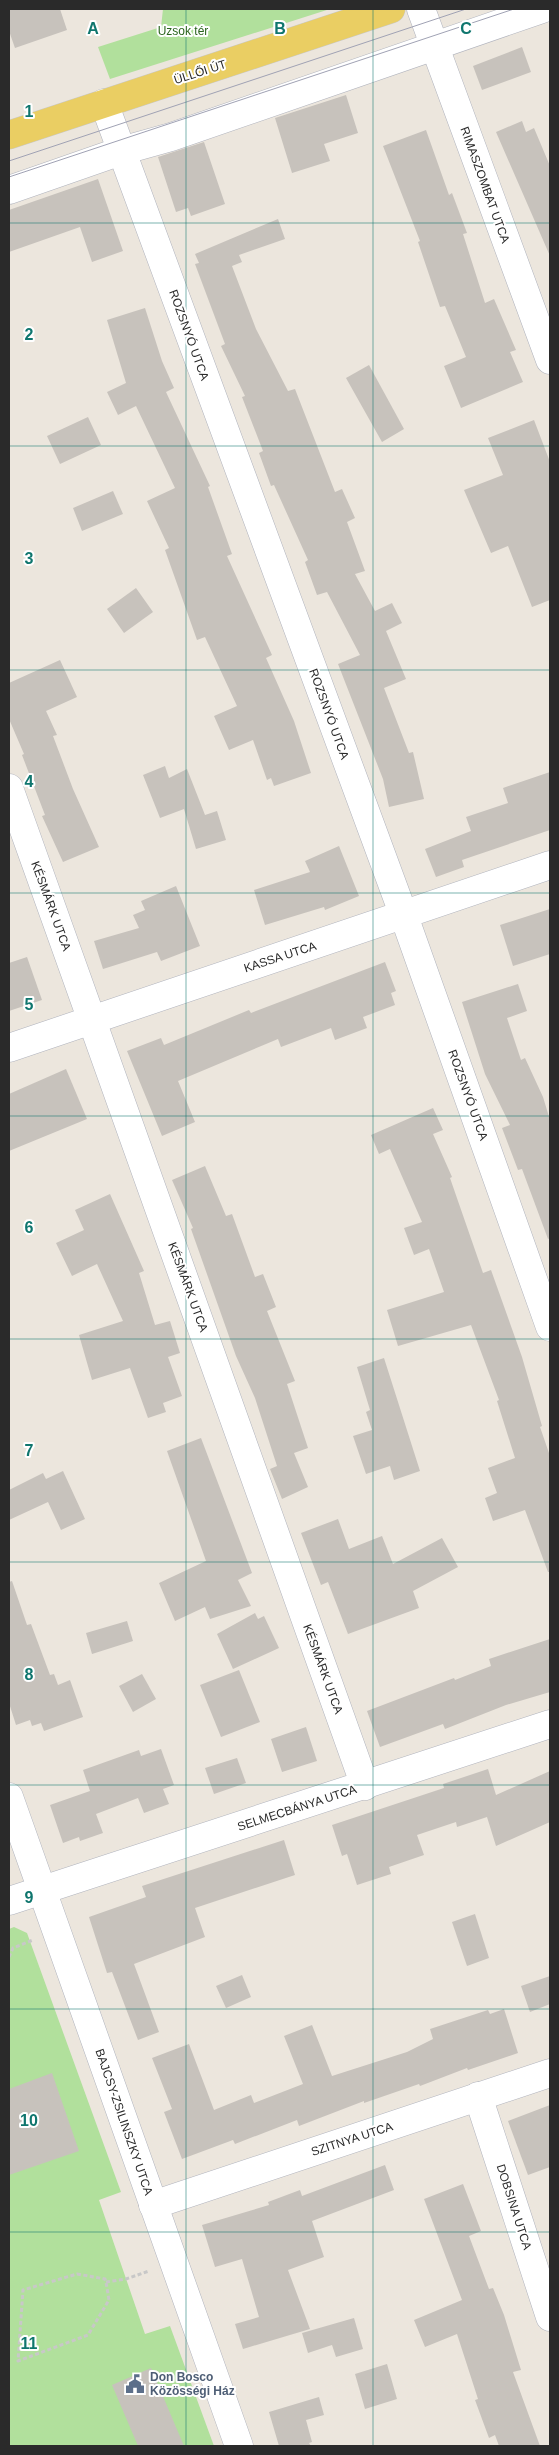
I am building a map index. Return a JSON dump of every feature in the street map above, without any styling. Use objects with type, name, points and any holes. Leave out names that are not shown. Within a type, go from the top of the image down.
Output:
[{"type":"main road","name":"ÜLLŐI ÚT","points":[[9,135],[385,10]]},
{"type":"street","name":"RIMASZOMBAT UTCA","points":[[422,9],[550,360]]},
{"type":"street","points":[[9,190],[121,151],[171,137],[542,9]]},
{"type":"street","name":"ROZSNYÓ UTCA","points":[[104,103],[404,916],[550,1327]]},
{"type":"street","name":"KÉSMÁRK UTCA","points":[[9,788],[93,1019],[365,1786]]},
{"type":"street","name":"KASSA UTCA","points":[[9,1048],[404,916],[550,865]]},
{"type":"street","name":"SELMECBÁNYA UTCA","points":[[9,1901],[550,1724]]},
{"type":"street","name":"BAJCSY-ZSILINSZKY UTCA","points":[[9,1797],[239,2446]]},
{"type":"street","name":"SZITNYA UTCA","points":[[153,2205],[550,2073]]},
{"type":"street","name":"DOBSINA UTCA","points":[[478,2096],[550,2317]]},
{"type":"path","points":[[9,1957],[13,1948],[29,1941]]},
{"type":"path","points":[[106,2282],[126,2278],[174,2263]]},
{"type":"path","points":[[77,2274],[105,2279],[106,2282],[109,2300],[88,2335],[18,2361],[23,2290],[77,2274]]},
{"type":"green space","name":"Uzsok tér","points":[[163,9],[330,9],[110,79],[98,47],[161,27]]},
{"type":"green space","points":[[14,1927],[27,1933],[121,2192],[99,2200],[145,2334],[170,2326],[214,2446],[9,2446],[9,1929]]},
{"type":"building","points":[[9,9],[60,9],[67,30],[15,48],[9,31]]},
{"type":"building","points":[[522,47],[531,72],[482,90],[473,66]]},
{"type":"building","points":[[346,95],[358,133],[324,144],[330,161],[292,173],[275,118]]},
{"type":"building","points":[[522,121],[526,132],[534,128],[550,166],[550,256],[496,132]]},
{"type":"building","points":[[426,130],[449,195],[452,193],[467,233],[463,234],[485,303],[494,299],[516,350],[510,352],[523,382],[461,408],[444,366],[466,357],[445,306],[440,307],[418,242],[420,241],[383,146]]},
{"type":"building","points":[[204,142],[225,204],[191,216],[188,208],[176,212],[158,157]]},
{"type":"building","points":[[98,179],[123,251],[92,262],[80,227],[9,252],[9,210]]},
{"type":"building","points":[[278,219],[285,239],[239,255],[242,262],[232,266],[256,329],[288,391],[295,389],[335,492],[342,489],[355,518],[347,522],[365,571],[355,574],[375,611],[392,603],[402,623],[386,631],[406,679],[384,688],[409,753],[413,752],[424,799],[389,807],[383,779],[338,664],[360,655],[327,592],[317,595],[305,562],[308,560],[274,485],[271,486],[259,453],[263,451],[242,397],[245,396],[221,346],[225,344],[195,264],[199,263],[195,254]]},
{"type":"building","points":[[145,308],[162,361],[174,388],[166,392],[210,486],[208,487],[232,554],[227,556],[272,655],[266,658],[294,721],[311,773],[274,786],[271,778],[267,780],[253,740],[229,750],[214,716],[237,706],[205,637],[197,640],[165,550],[169,548],[147,501],[175,488],[136,406],[118,415],[107,392],[126,383],[107,320]]},
{"type":"building","points":[[369,365],[404,429],[382,442],[346,378]]},
{"type":"building","points":[[88,417],[101,445],[60,464],[47,436]]},
{"type":"building","points":[[534,420],[550,462],[550,600],[532,607],[508,546],[491,553],[464,490],[503,475],[488,438]]},
{"type":"building","points":[[113,491],[123,514],[82,531],[73,508]]},
{"type":"building","points":[[136,588],[153,612],[124,633],[107,609]]},
{"type":"building","points":[[60,660],[77,697],[46,711],[57,735],[53,736],[73,789],[99,847],[63,862],[42,816],[45,815],[22,755],[24,754],[9,719],[9,683]]},
{"type":"building","points":[[165,766],[169,778],[187,769],[205,815],[217,811],[226,840],[196,849],[184,809],[160,818],[143,775]]},
{"type":"building","points":[[550,772],[550,830],[462,860],[464,867],[436,877],[425,849],[471,831],[466,817],[508,803],[503,788]]},
{"type":"building","points":[[339,846],[359,896],[325,910],[324,907],[265,925],[254,890],[310,872],[305,861]]},
{"type":"building","points":[[176,886],[200,946],[161,961],[157,952],[103,969],[94,941],[139,928],[133,915],[145,910],[141,901]]},
{"type":"building","points":[[550,909],[550,954],[513,966],[500,925]]},
{"type":"building","points":[[27,957],[42,1000],[9,1011],[9,963]]},
{"type":"building","points":[[385,962],[396,991],[391,993],[395,1005],[363,1017],[367,1028],[335,1040],[331,1028],[281,1047],[278,1039],[178,1081],[195,1122],[162,1136],[127,1051],[161,1038],[164,1045],[249,1010],[251,1013]]},
{"type":"building","points":[[518,984],[527,1011],[507,1018],[521,1060],[525,1058],[543,1097],[550,1120],[550,1238],[548,1239],[522,1169],[518,1170],[502,1128],[510,1125],[485,1074],[462,1002]]},
{"type":"building","points":[[66,1069],[87,1119],[9,1151],[9,1094]]},
{"type":"building","points":[[433,1108],[443,1130],[433,1134],[452,1177],[450,1178],[483,1273],[491,1270],[522,1357],[542,1426],[540,1427],[550,1456],[550,1572],[548,1572],[525,1510],[493,1521],[485,1498],[497,1493],[488,1468],[515,1458],[497,1401],[499,1400],[471,1325],[398,1346],[387,1310],[444,1292],[429,1249],[414,1255],[404,1228],[422,1222],[390,1149],[379,1154],[371,1135]]},
{"type":"building","points":[[205,1166],[226,1216],[232,1214],[255,1277],[263,1274],[276,1307],[267,1311],[295,1381],[287,1384],[308,1448],[294,1453],[308,1487],[282,1499],[270,1469],[277,1466],[255,1398],[236,1356],[191,1229],[193,1228],[172,1180]]},
{"type":"building","points":[[110,1194],[144,1271],[139,1273],[155,1325],[170,1321],[180,1353],[168,1357],[182,1396],[163,1403],[166,1412],[148,1418],[130,1368],[92,1380],[79,1335],[123,1321],[97,1264],[72,1276],[56,1243],[84,1230],[75,1210]]},
{"type":"building","points":[[384,1358],[420,1471],[394,1480],[390,1466],[366,1474],[353,1436],[372,1430],[366,1412],[370,1410],[357,1367]]},
{"type":"building","points":[[201,1438],[252,1573],[238,1580],[251,1606],[210,1619],[205,1607],[175,1621],[159,1583],[206,1561],[167,1451]]},
{"type":"building","points":[[63,1471],[85,1519],[61,1530],[48,1502],[9,1520],[9,1490],[43,1473],[46,1479]]},
{"type":"building","points":[[338,1519],[349,1549],[382,1536],[393,1564],[442,1538],[458,1567],[413,1591],[419,1608],[348,1634],[328,1582],[321,1585],[301,1533]]},
{"type":"building","points":[[12,1581],[27,1625],[31,1624],[50,1675],[54,1674],[58,1685],[70,1680],[83,1717],[44,1731],[41,1723],[32,1726],[30,1720],[16,1725],[9,1703],[9,1582]]},
{"type":"building","points":[[255,1613],[258,1619],[264,1616],[279,1648],[233,1669],[217,1634]]},
{"type":"building","points":[[127,1621],[133,1641],[92,1654],[86,1633]]},
{"type":"building","points":[[550,1639],[550,1692],[506,1705],[445,1729],[443,1724],[380,1747],[367,1711],[491,1666],[489,1659]]},
{"type":"building","points":[[239,1670],[260,1722],[221,1737],[200,1685]]},
{"type":"building","points":[[142,1674],[156,1699],[133,1712],[119,1686]]},
{"type":"building","points":[[306,1727],[317,1761],[282,1772],[271,1739]]},
{"type":"building","points":[[161,1749],[174,1785],[163,1789],[169,1804],[144,1813],[138,1798],[96,1814],[103,1833],[80,1841],[79,1837],[63,1843],[50,1805],[90,1791],[83,1770],[139,1750],[141,1756]]},
{"type":"building","points":[[237,1758],[246,1783],[214,1794],[205,1768]]},
{"type":"building","points":[[488,1769],[496,1795],[550,1771],[550,1822],[496,1846],[487,1817],[457,1827],[456,1822],[417,1835],[424,1855],[389,1867],[391,1874],[357,1885],[347,1854],[342,1856],[332,1825],[444,1788],[443,1784]]},
{"type":"building","points":[[284,1840],[295,1875],[195,1908],[205,1937],[134,1964],[159,2032],[138,2040],[112,1972],[107,1973],[89,1917],[146,1897],[142,1886]]},
{"type":"building","points":[[475,1914],[489,1958],[467,1966],[452,1922]]},
{"type":"building","points":[[242,1975],[251,1997],[226,2008],[216,1986]]},
{"type":"building","points":[[550,1976],[550,2004],[530,2012],[521,1986]]},
{"type":"building","points":[[504,2009],[518,2053],[468,2070],[467,2068],[420,2086],[419,2084],[364,2103],[364,2101],[299,2126],[297,2120],[235,2144],[233,2140],[182,2159],[164,2112],[172,2109],[152,2058],[189,2044],[214,2110],[251,2095],[254,2103],[303,2084],[284,2036],[312,2025],[332,2076],[407,2052],[433,2039],[430,2029],[488,2010],[490,2014]]},
{"type":"building","points":[[52,2073],[79,2151],[9,2175],[9,2089]]},
{"type":"building","points":[[550,2105],[550,2167],[528,2175],[508,2121]]},
{"type":"building","points":[[385,2165],[394,2190],[312,2221],[324,2257],[288,2270],[310,2329],[243,2349],[235,2324],[259,2317],[242,2259],[215,2267],[202,2225],[269,2205],[268,2202],[300,2190],[302,2196]]},
{"type":"building","points":[[463,2184],[481,2231],[469,2236],[489,2289],[493,2288],[504,2315],[521,2370],[513,2372],[540,2446],[499,2446],[495,2435],[489,2438],[475,2400],[478,2399],[457,2334],[425,2347],[414,2320],[462,2300],[424,2199]]},
{"type":"building","points":[[354,2318],[363,2349],[336,2357],[332,2345],[308,2353],[302,2333]]},
{"type":"building","points":[[387,2364],[397,2399],[365,2409],[355,2374]]},
{"type":"building","points":[[151,2368],[184,2446],[138,2446],[112,2385]]},
{"type":"building","points":[[319,2397],[324,2415],[306,2420],[312,2442],[309,2443],[311,2446],[279,2446],[269,2412]]},
{"type":"tram line","points":[[9,161],[466,9]]},
{"type":"tram line","points":[[9,177],[514,9]]},
{"type":"place","name":"Don Bosco Közösségi Ház","points":[[135,2384]]}]
